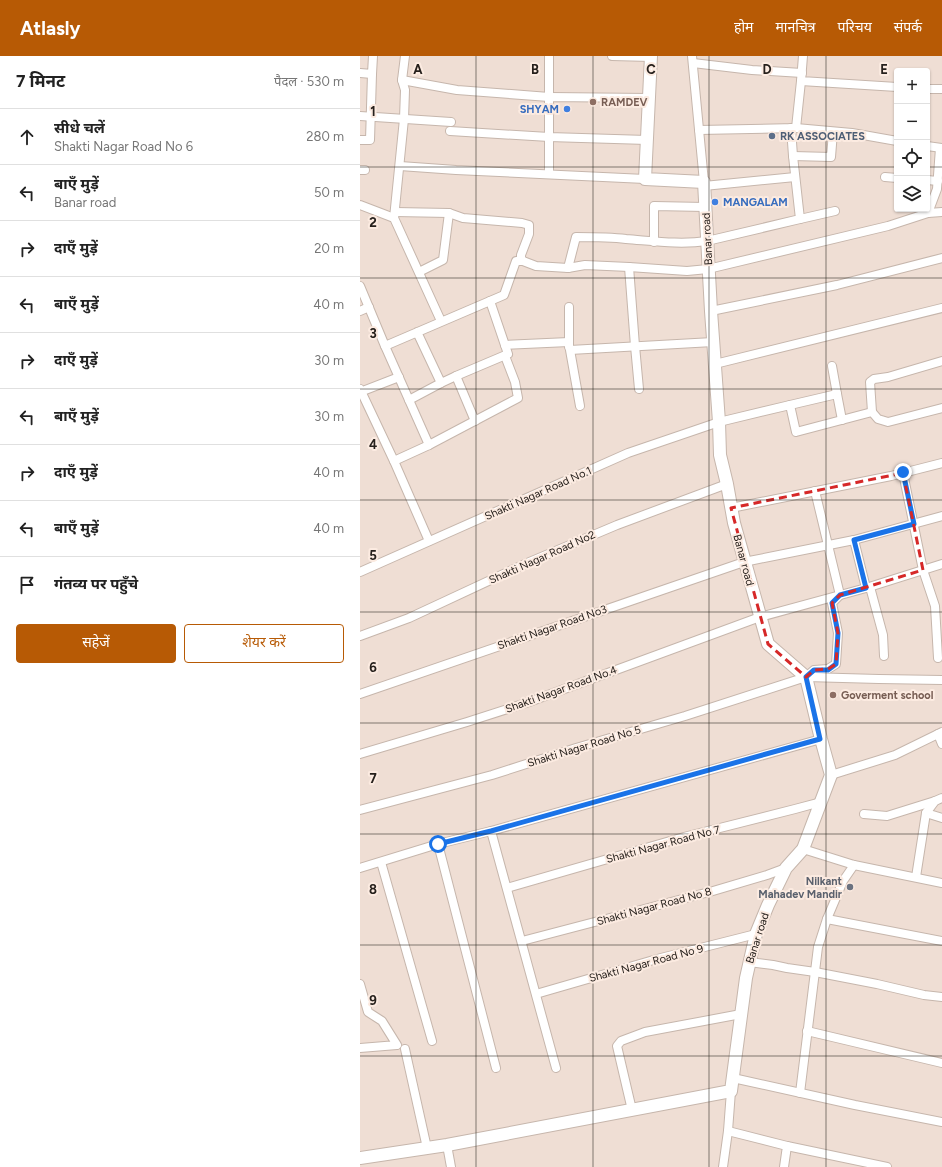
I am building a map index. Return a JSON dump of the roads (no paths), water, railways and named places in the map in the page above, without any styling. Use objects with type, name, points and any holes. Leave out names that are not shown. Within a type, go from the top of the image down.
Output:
[{"type":"street","points":[[360,140],[370,140],[373,56]]},
{"type":"street","points":[[405,56],[402,80],[405,90],[404,119],[395,215],[441,322]]},
{"type":"street","points":[[549,56],[549,174]]},
{"type":"street","points":[[612,56],[651,56],[645,179]]},
{"type":"street","points":[[800,219],[792,156],[803,56]]},
{"type":"street","points":[[704,184],[692,60],[801,77],[894,87]]},
{"type":"street","points":[[360,73],[372,74]]},
{"type":"street","points":[[402,80],[457,90],[549,97],[649,98]]},
{"type":"street","points":[[930,89],[942,90]]},
{"type":"street","points":[[360,116],[451,122]]},
{"type":"street","points":[[699,130],[794,128],[852,133],[894,140]]},
{"type":"street","points":[[450,131],[549,137],[647,140]]},
{"type":"street","points":[[792,156],[831,157],[833,132]]},
{"type":"street","points":[[928,214],[937,189],[941,148],[930,146]]},
{"type":"street","points":[[400,166],[645,179],[704,184],[795,177]]},
{"type":"street","points":[[885,177],[894,178]]},
{"type":"street","points":[[930,180],[938,181]]},
{"type":"street","name":"Banar road","points":[[704,184],[720,455],[734,523],[768,644],[806,677]]},
{"type":"street","points":[[360,205],[395,215],[450,214],[463,218],[522,223],[529,225],[529,234],[520,255],[523,261]]},
{"type":"street","points":[[654,242],[654,206],[705,207]]},
{"type":"street","points":[[568,268],[576,237],[694,243],[834,211]]},
{"type":"street","points":[[385,346],[504,295],[516,261],[523,261],[536,266],[568,268],[585,266],[629,267],[687,271],[708,269],[888,226],[928,214],[942,212]]},
{"type":"street","points":[[419,272],[443,260],[450,214]]},
{"type":"street","points":[[711,311],[837,285],[942,258]]},
{"type":"street","points":[[629,267],[640,389]]},
{"type":"street","points":[[360,286],[429,445]]},
{"type":"street","points":[[409,400],[456,376],[508,354],[490,301]]},
{"type":"street","points":[[360,311],[369,307]]},
{"type":"street","points":[[569,307],[569,346],[580,406]]},
{"type":"street","points":[[715,364],[942,308]]},
{"type":"street","points":[[417,332],[441,384]]},
{"type":"street","points":[[505,345],[635,346],[713,342]]},
{"type":"street","points":[[394,461],[429,445],[518,398],[515,382],[504,356]]},
{"type":"street","points":[[942,361],[888,377],[874,379],[870,382],[872,412],[878,419],[888,422],[942,408]]},
{"type":"street","points":[[832,366],[842,420]]},
{"type":"street","points":[[456,376],[475,421]]},
{"type":"street","points":[[399,377],[360,391],[394,461],[429,541]]},
{"type":"street","name":"Shakti Nagar Road No.1","points":[[360,572],[628,453],[719,422],[837,394]]},
{"type":"street","points":[[790,405],[796,432],[872,412]]},
{"type":"street","points":[[731,508],[942,463]]},
{"type":"street","points":[[903,472],[923,570],[935,606],[938,658]]},
{"type":"street","name":"Shakti Nagar Road No2","points":[[360,636],[408,618],[527,562],[617,525],[727,484]]},
{"type":"street","points":[[815,491],[840,595]]},
{"type":"street","name":"Shakti Nagar Road No3","points":[[360,694],[744,562],[854,540],[942,516]]},
{"type":"street","points":[[854,540],[883,636],[884,656]]},
{"type":"street","name":"Shakti Nagar Road No.4","points":[[360,754],[529,702],[760,617],[868,587],[942,564]]},
{"type":"street","name":"Shakti Nagar Road No 5","points":[[360,810],[492,775],[806,677],[814,670],[828,670],[836,664],[838,633],[832,603],[840,595]]},
{"type":"street","points":[[942,680],[806,677],[820,739],[831,774],[895,755],[940,733],[942,744]]},
{"type":"street","points":[[360,868],[438,844],[491,831],[820,739]]},
{"type":"street","name":"Banar road","points":[[731,1091],[749,962],[756,934],[786,868],[803,849],[831,774]]},
{"type":"street","points":[[916,877],[926,813],[938,800]]},
{"type":"street","points":[[864,814],[887,816],[938,800]]},
{"type":"street","name":"Shakti Nagar Road No 7","points":[[506,888],[684,837],[820,802]]},
{"type":"street","points":[[926,813],[942,818]]},
{"type":"street","points":[[491,831],[556,1068]]},
{"type":"street","points":[[438,844],[496,1068]]},
{"type":"street","points":[[803,849],[854,865],[942,883]]},
{"type":"street","points":[[381,862],[432,1041]]},
{"type":"street","points":[[800,1093],[818,947],[827,919],[843,881],[854,865]]},
{"type":"street","name":"Shakti Nagar Road No 8","points":[[522,941],[713,891],[786,868]]},
{"type":"street","points":[[827,919],[942,941]]},
{"type":"street","name":"Shakti Nagar Road No 9","points":[[536,994],[657,959],[756,934]]},
{"type":"street","points":[[749,962],[815,972],[924,995],[942,997]]},
{"type":"street","points":[[360,984],[368,1012],[382,1021],[397,1044],[360,1048]]},
{"type":"street","points":[[632,1110],[618,1046],[621,1041],[645,1032],[741,1014]]},
{"type":"street","points":[[807,1031],[942,1063]]},
{"type":"street","points":[[405,1049],[427,1148]]},
{"type":"street","points":[[733,1078],[855,1105],[941,1121],[942,1113]]},
{"type":"street","points":[[360,1157],[447,1145],[731,1091],[728,1131],[722,1167]]},
{"type":"street","points":[[728,1131],[787,1146],[887,1167]]},
{"type":"street","points":[[447,1145],[451,1167]]},
{"type":"street","points":[[784,1167],[787,1146]]},
{"type":"place","name":"RAMDEV","points":[[593,102]]},
{"type":"place","name":"SHYAM","points":[[567,109]]},
{"type":"place","name":"RK ASSOCIATES","points":[[772,136]]},
{"type":"place","name":"MANGALAM","points":[[715,202]]},
{"type":"place","name":"Goverment school","points":[[833,695]]},
{"type":"place","name":"Nilkant Mahadev Mandir","points":[[850,887]]}]
